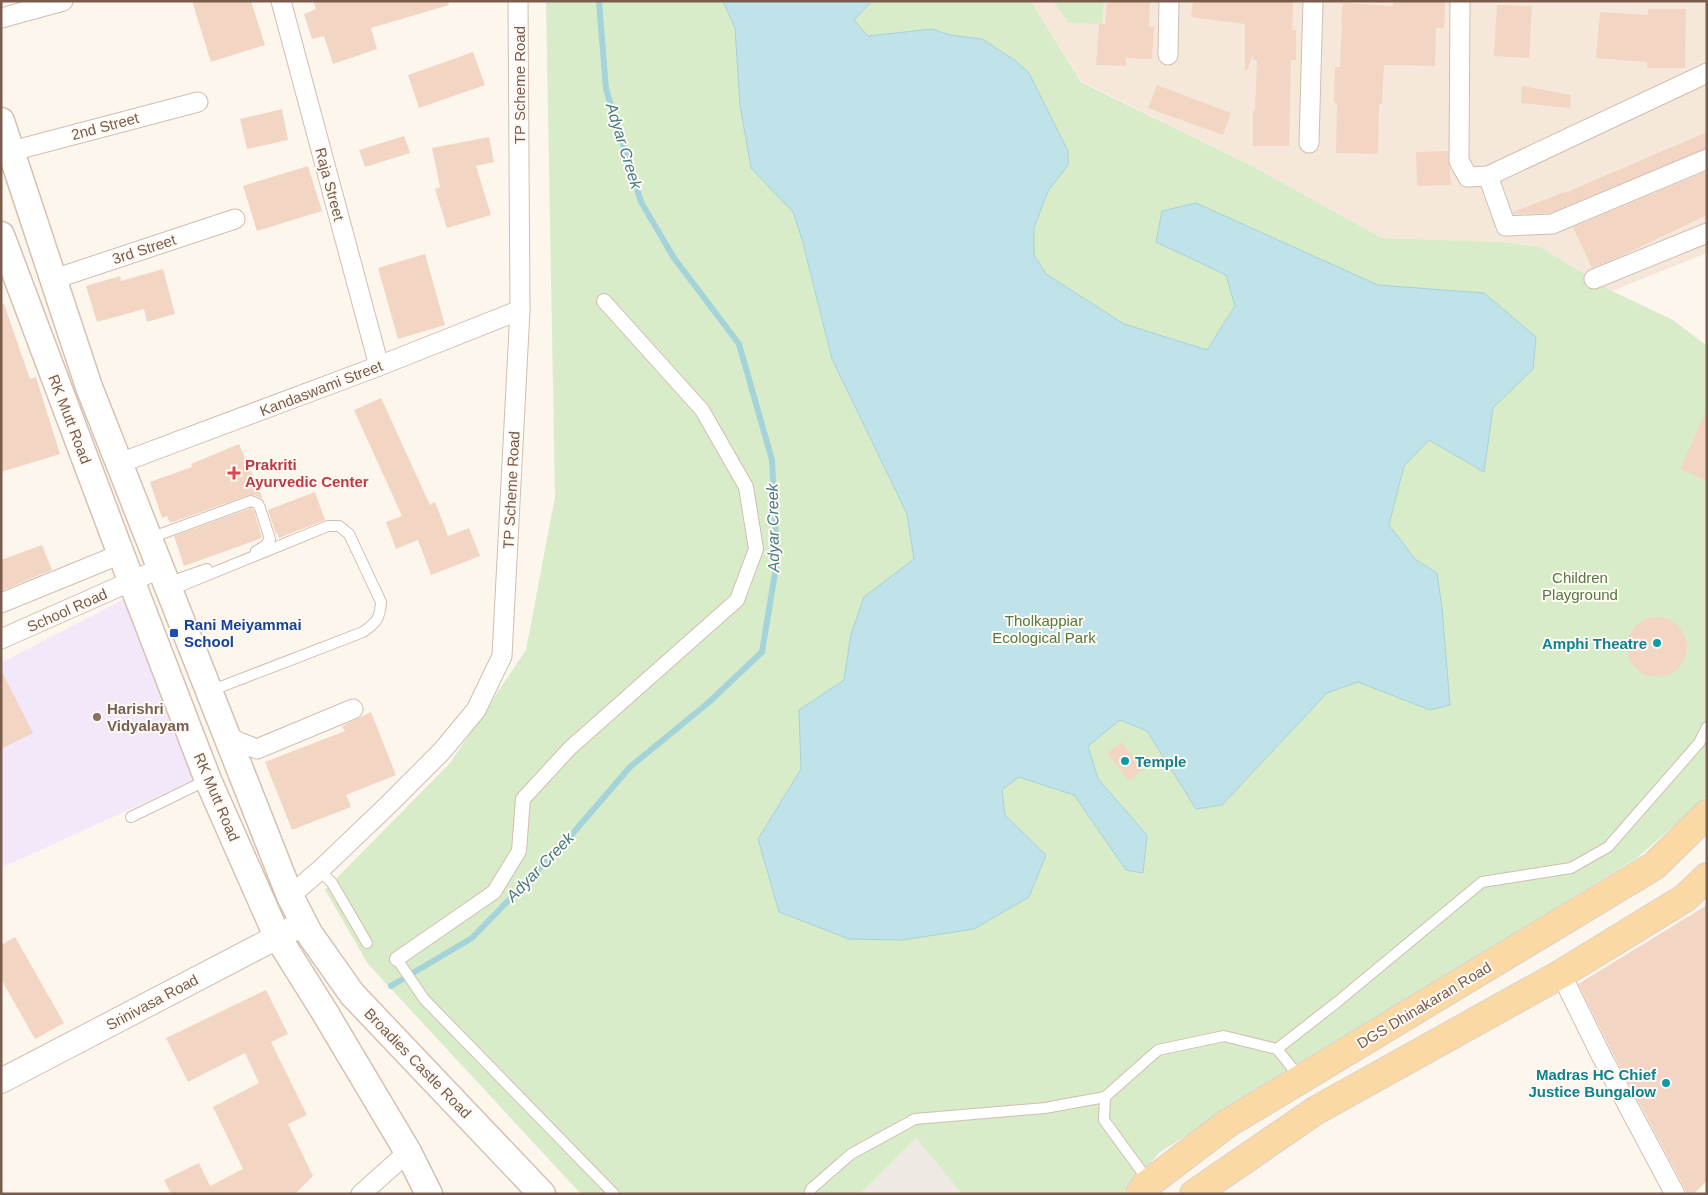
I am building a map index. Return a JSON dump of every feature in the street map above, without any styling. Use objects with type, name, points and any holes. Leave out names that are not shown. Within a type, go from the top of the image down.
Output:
[{"type":"main road","name":"RK Mutt Road","points":[[1,121],[89,387],[290,896],[304,923]]},
{"type":"main road","name":"RK Mutt Road","points":[[1,235],[208,780],[277,936],[408,1152],[430,1194]]},
{"type":"main road","name":"DGS Dhinakaran Road","points":[[1143,1190],[1228,1123],[1654,866],[1707,814]]},
{"type":"main road","points":[[1194,1194],[1316,1110],[1561,974],[1685,898],[1707,877]]},
{"type":"main road","name":"Broadies Castle Road","points":[[304,923],[352,994],[542,1194]]},
{"type":"street","points":[[1,18],[63,1]]},
{"type":"street","name":"Raja Street","points":[[281,1],[379,366]]},
{"type":"street","name":"TP Scheme Road","points":[[290,896],[320,870],[442,751],[476,710],[502,656],[520,310],[518,1]]},
{"type":"street","points":[[1168,54],[1169,1]]},
{"type":"street","points":[[1309,143],[1313,1]]},
{"type":"street","points":[[1460,1],[1459,161],[1468,177],[1488,176],[1707,73]]},
{"type":"street","name":"2nd Street","points":[[12,151],[198,102]]},
{"type":"street","points":[[1488,176],[1506,226],[1552,224],[1707,159]]},
{"type":"street","name":"3rd Street","points":[[54,279],[235,219]]},
{"type":"street","points":[[1594,279],[1707,233]]},
{"type":"street","points":[[400,963],[494,892],[518,851],[523,798],[570,748],[737,600],[756,549],[746,487],[702,410],[604,301]]},
{"type":"street","name":"Kandaswami Street","points":[[120,464],[379,366],[520,310]]},
{"type":"street","points":[[1,603],[121,554]]},
{"type":"street","name":"School Road","points":[[1,639],[132,581],[166,581]]},
{"type":"street","points":[[226,735],[257,749],[353,708]]},
{"type":"street","name":"Srinivasa Road","points":[[1,1081],[304,923]]},
{"type":"street","points":[[1561,974],[1601,1055],[1675,1194]]},
{"type":"street","points":[[361,1194],[408,1152]]},
{"type":"lane","points":[[149,539],[251,502],[258,504],[260,508],[270,539],[265,546],[256,551],[166,581]]},
{"type":"lane","points":[[166,581],[328,526],[339,526],[349,534],[381,602],[380,613],[374,624],[363,632],[209,691]]},
{"type":"lane","points":[[1277,1049],[1336,1004],[1482,882],[1571,868],[1608,847],[1699,742],[1707,727]]},
{"type":"lane","points":[[131,817],[208,780]]},
{"type":"lane","points":[[320,870],[332,883],[367,943]]},
{"type":"lane","points":[[400,963],[424,999],[614,1194]]},
{"type":"lane","points":[[809,1194],[811,1190],[851,1154],[915,1119],[1045,1108],[1105,1097],[1158,1050],[1224,1036],[1277,1049],[1299,1080]]},
{"type":"lane","points":[[1105,1097],[1104,1120],[1142,1172],[1143,1190]]},
{"type":"shaded area","points":[[1031,1],[1707,1],[1707,253],[1612,291],[1540,247],[1502,242],[1382,238],[1252,166],[1081,81]]},
{"type":"shaded area","name":"Harishri Vidyalayam","points":[[136,593],[216,770],[1,868],[1,663]]},
{"type":"shaded area","points":[[916,1138],[962,1194],[860,1194]]},
{"type":"green space","name":"Tholkappiar Ecological Park","points":[[546,1],[1031,1],[1081,82],[1252,166],[1382,238],[1502,242],[1540,247],[1612,291],[1673,320],[1707,346],[1707,796],[1637,858],[1160,1152],[1122,1194],[962,1194],[916,1138],[860,1194],[581,1194],[368,964],[325,890],[450,763],[526,650],[555,497]]},
{"type":"green space","points":[[1053,1],[1104,1],[1102,24],[1069,23]]},
{"type":"water","points":[[723,1],[872,1],[854,20],[868,36],[932,29],[950,35],[982,39],[1016,61],[1029,73],[1068,151],[1068,165],[1048,191],[1034,228],[1034,255],[1046,274],[1124,324],[1207,350],[1235,306],[1226,275],[1156,242],[1162,211],[1196,203],[1378,285],[1484,293],[1536,337],[1533,369],[1493,408],[1484,472],[1429,440],[1404,466],[1389,525],[1415,559],[1437,573],[1442,608],[1450,705],[1430,710],[1358,682],[1327,693],[1222,805],[1196,809],[1147,731],[1120,720],[1088,746],[1098,779],[1147,835],[1143,873],[1126,870],[1074,795],[1019,777],[1002,790],[1005,815],[1046,855],[1029,897],[974,929],[902,940],[849,939],[779,912],[758,839],[801,769],[799,710],[844,680],[851,634],[864,597],[914,559],[907,514],[832,359],[803,243],[793,212],[751,168],[740,105],[735,28]]},
{"type":"building","points":[[192,1],[251,1],[265,45],[211,62]]},
{"type":"building","points":[[313,1],[448,1],[449,5],[371,28],[377,49],[333,64],[324,36],[312,39],[304,14],[316,9]]},
{"type":"building","points":[[1107,1],[1150,1],[1149,26],[1154,27],[1152,59],[1126,58],[1126,66],[1096,65],[1099,24],[1105,24]]},
{"type":"building","points":[[1193,1],[1293,1],[1292,30],[1296,30],[1296,60],[1291,60],[1289,146],[1253,146],[1253,111],[1255,111],[1257,60],[1253,60],[1253,54],[1247,71],[1245,70],[1245,24],[1191,17]]},
{"type":"building","points":[[1393,1],[1445,1],[1444,28],[1436,28],[1435,66],[1384,65],[1382,104],[1379,104],[1378,154],[1336,153],[1337,103],[1334,103],[1335,67],[1340,67],[1343,3],[1393,6]]},
{"type":"building","points":[[1497,5],[1532,6],[1529,58],[1494,56]]},
{"type":"building","points":[[1648,9],[1686,9],[1685,68],[1647,68],[1647,62],[1596,58],[1600,12],[1648,15]]},
{"type":"building","points":[[473,52],[485,85],[419,108],[408,75]]},
{"type":"building","points":[[1157,85],[1231,113],[1223,135],[1148,108]]},
{"type":"building","points":[[1522,86],[1571,95],[1570,108],[1521,103]]},
{"type":"building","points":[[282,109],[288,140],[247,149],[240,119]]},
{"type":"building","points":[[1707,132],[1707,148],[1550,213],[1514,214],[1513,212],[1567,192]]},
{"type":"building","points":[[404,136],[410,153],[365,167],[359,150]]},
{"type":"building","points":[[489,137],[494,162],[476,166],[491,215],[447,228],[435,189],[440,187],[432,148]]},
{"type":"building","points":[[1448,151],[1451,185],[1417,186],[1416,152]]},
{"type":"building","points":[[308,166],[322,211],[257,231],[243,186]]},
{"type":"building","points":[[1707,171],[1707,215],[1592,268],[1573,227]]},
{"type":"building","points":[[425,254],[445,325],[398,339],[378,268]]},
{"type":"building","points":[[163,269],[175,314],[147,322],[144,309],[97,322],[86,286],[120,276],[121,281]]},
{"type":"building","points":[[1,304],[4,304],[30,379],[36,377],[60,454],[1,472]]},
{"type":"building","points":[[381,398],[430,505],[435,502],[448,536],[469,528],[480,556],[431,575],[418,540],[396,549],[386,522],[402,516],[354,410]]},
{"type":"building","points":[[1707,409],[1707,481],[1680,469]]},
{"type":"building","points":[[239,444],[263,499],[249,495],[170,523],[167,516],[162,518],[150,482],[192,467],[191,464]]},
{"type":"building","points":[[315,492],[325,520],[279,538],[268,510]]},
{"type":"building","points":[[251,508],[254,511],[262,538],[184,566],[174,536]]},
{"type":"building","points":[[42,545],[52,570],[1,591],[1,560]]},
{"type":"building","name":"Amphi Theatre","points":[[1657,617],[1669,619],[1682,630],[1687,647],[1685,659],[1674,672],[1657,677],[1645,675],[1632,664],[1627,647],[1629,635],[1640,622]]},
{"type":"building","points":[[1,670],[33,733],[1,749]]},
{"type":"building","points":[[371,712],[396,775],[346,795],[351,807],[292,830],[265,762],[345,731],[342,726]]},
{"type":"building","name":"Temple","points":[[1121,742],[1143,769],[1129,781],[1107,753]]},
{"type":"building","name":"Madras HC Chief Justice Bungalow","points":[[1707,905],[1707,1181],[1693,1194],[1686,1194],[1578,984]]},
{"type":"building","points":[[15,937],[64,1023],[35,1039],[1,979],[1,945]]},
{"type":"building","points":[[266,990],[288,1034],[271,1042],[307,1115],[288,1124],[313,1176],[295,1194],[171,1194],[164,1180],[199,1163],[210,1186],[243,1169],[213,1107],[259,1083],[245,1053],[188,1082],[166,1038]]},
{"type":"waterway","name":"Adyar Creek","points":[[391,986],[472,938],[568,839],[630,767],[708,703],[762,652],[777,561],[772,460],[739,344],[674,258],[641,202],[606,89],[599,1]]},
{"type":"place","name":"Prakriti Ayurvedic Center","points":[[234,473]]},
{"type":"place","name":"Rani Meiyammai School","points":[[174,633]]},
{"type":"place","name":"Amphi Theatre","points":[[1657,643]]},
{"type":"place","name":"Harishri Vidyalayam","points":[[97,717]]},
{"type":"place","name":"Temple","points":[[1125,761]]},
{"type":"place","name":"Madras HC Chief Justice Bungalow","points":[[1666,1083]]},
{"type":"park label","name":"Children Playground","points":[[1580,586]]}]
